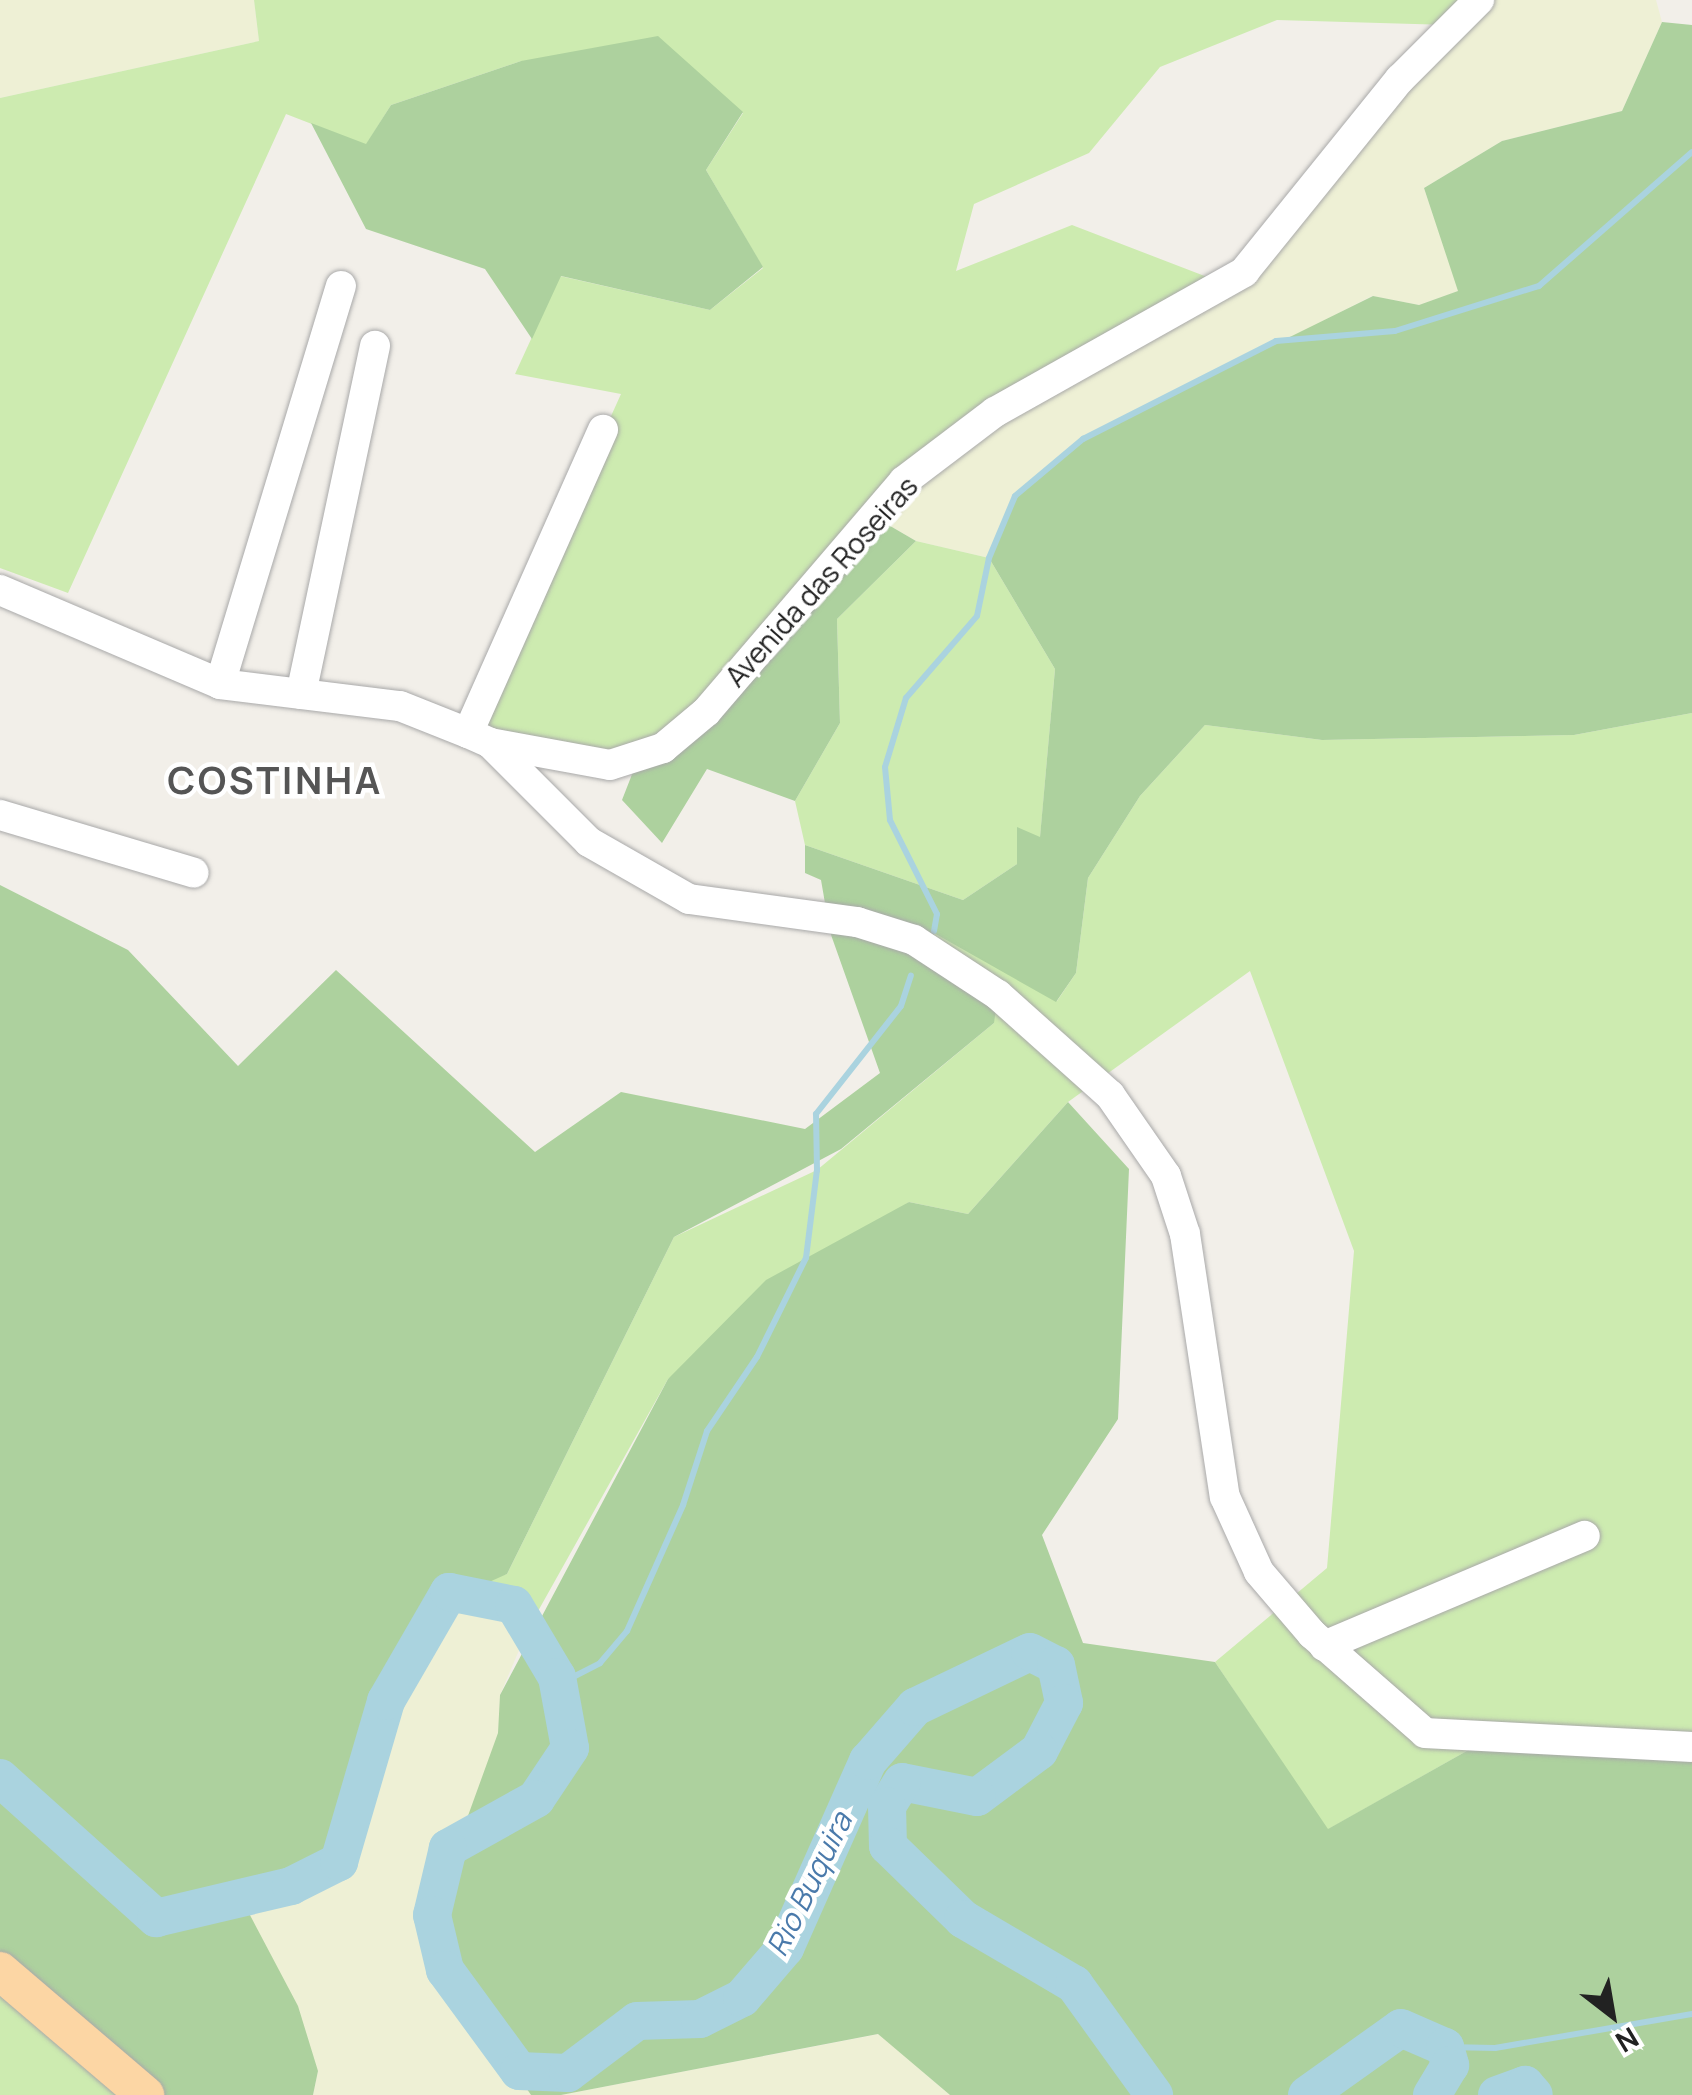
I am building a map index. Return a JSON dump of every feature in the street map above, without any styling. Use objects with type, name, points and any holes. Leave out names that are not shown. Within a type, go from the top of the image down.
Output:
[{"type":"main road","points":[[0,1971],[146,2095]]},
{"type":"street","name":"Avenida das Roseiras","points":[[479,738],[610,764],[663,748],[706,712],[904,481],[994,412],[1244,272],[1400,78],[1479,0]]},
{"type":"street","points":[[220,684],[340,286]]},
{"type":"street","points":[[301,694],[375,346]]},
{"type":"street","points":[[479,738],[603,430]]},
{"type":"street","points":[[0,590],[220,684],[400,706],[479,738],[589,842],[689,899],[795,908],[914,940],[998,995],[1110,1094],[1166,1176],[1185,1234],[1209,1417],[1237,1532],[1259,1572],[1324,1646],[1425,1733],[1692,1747]]},
{"type":"street","points":[[0,814],[194,873]]},
{"type":"street","points":[[1324,1646],[1585,1536]]},
{"type":"green space","points":[[0,0],[254,0],[259,41],[0,98]]},
{"type":"green space","points":[[254,0],[1479,0],[1449,25],[1277,20],[1160,67],[1089,153],[974,204],[956,271],[1072,225],[1228,285],[904,481],[706,712],[638,759],[468,733],[621,394],[515,374],[560,276],[710,310],[763,268],[706,170],[743,113],[521,61],[391,105],[366,145],[286,114],[68,593],[0,568],[0,98],[259,41]]},
{"type":"green space","points":[[1479,0],[1656,0],[1662,22],[1622,111],[1502,141],[1424,188],[1459,291],[1419,305],[1372,296],[1177,396],[1015,496],[989,558],[916,541],[873,516],[904,481],[1228,285]]},
{"type":"green space","points":[[1662,22],[1692,25],[1692,713],[1574,735],[1322,740],[1205,725],[1140,796],[1088,878],[1076,973],[1056,1002],[934,933],[937,955],[998,995],[994,1023],[841,1149],[674,1237],[507,1574],[442,1603],[386,1701],[339,1862],[241,1898],[298,2006],[318,2071],[313,2095],[145,2095],[0,1961],[0,885],[128,950],[238,1066],[336,970],[535,1152],[621,1092],[805,1129],[880,1073],[830,932],[821,880],[805,873],[805,845],[963,900],[1017,864],[1017,827],[1040,837],[1055,669],[989,558],[1015,496],[1083,439],[1373,296],[1419,305],[1458,291],[1424,188],[1502,141],[1622,111]]},
{"type":"green space","points":[[658,36],[743,112],[706,170],[763,267],[710,310],[561,276],[532,339],[485,269],[366,229],[311,123],[366,144],[391,105],[521,61]]},
{"type":"green space","points":[[873,516],[916,541],[837,619],[840,723],[795,801],[707,769],[662,843],[622,800],[638,759],[663,748]]},
{"type":"green space","points":[[916,541],[989,558],[1055,669],[1040,838],[1017,864],[963,900],[805,845],[795,801],[840,723],[837,619]]},
{"type":"green space","points":[[1692,713],[1692,1749],[1488,1739],[1327,1830],[1215,1662],[1327,1568],[1354,1251],[1250,971],[1068,1102],[968,1214],[909,1202],[668,1379],[528,1629],[514,1605],[449,1592],[507,1574],[674,1237],[817,1170],[994,1023],[936,955],[934,931],[1057,1001],[1076,973],[1088,878],[1140,796],[1205,725],[1322,740],[1574,735]]},
{"type":"green space","points":[[1068,1102],[1129,1169],[1118,1419],[1042,1535],[1083,1643],[1215,1662],[1328,1829],[1488,1739],[1692,1749],[1692,2095],[950,2095],[878,2034],[561,2095],[531,2095],[445,1970],[432,1915],[498,1733],[500,1695],[668,1379],[766,1280],[909,1202],[968,1214]]},
{"type":"green space","points":[[449,1592],[514,1605],[528,1629],[500,1695],[499,1733],[445,1970],[531,2095],[313,2095],[318,2071],[240,1898],[291,1886],[339,1862],[386,1701]]},
{"type":"green space","points":[[0,1963],[145,2095],[0,2095]]},
{"type":"green space","points":[[879,2034],[950,2095],[561,2095]]},
{"type":"waterway","points":[[934,931],[937,914],[890,820],[885,767],[906,698],[977,616],[989,558],[1015,496],[1083,439],[1276,341],[1395,331],[1539,286],[1692,152]]},
{"type":"waterway","points":[[557,1677],[573,1677],[600,1663],[627,1631],[683,1505],[707,1431],[757,1357],[806,1258],[817,1170],[816,1114],[901,1006],[911,976]]},
{"type":"waterway","name":"Rio Buquira","points":[[0,1778],[156,1918],[291,1886],[339,1862],[386,1701],[449,1592],[514,1605],[557,1677],[570,1748],[536,1799],[448,1848],[432,1915],[445,1970],[519,2071],[568,2073],[637,2021],[700,2019],[742,1998],[785,1948],[868,1761],[915,1707],[1030,1652],[1056,1665],[1064,1703],[1039,1751],[977,1797],[902,1782],[887,1806],[888,1846],[963,1919],[1074,1984],[1154,2095]]},
{"type":"waterway","points":[[1445,2047],[1495,2048],[1692,2014]]},
{"type":"waterway","name":"Rio Buquira","points":[[1307,2095],[1401,2028],[1445,2047],[1450,2065],[1432,2095]]},
{"type":"waterway","name":"Rio Buquira","points":[[1497,2095],[1525,2085],[1534,2095]]},
{"type":"district","name":"COSTINHA","points":[[275,780]]}]
